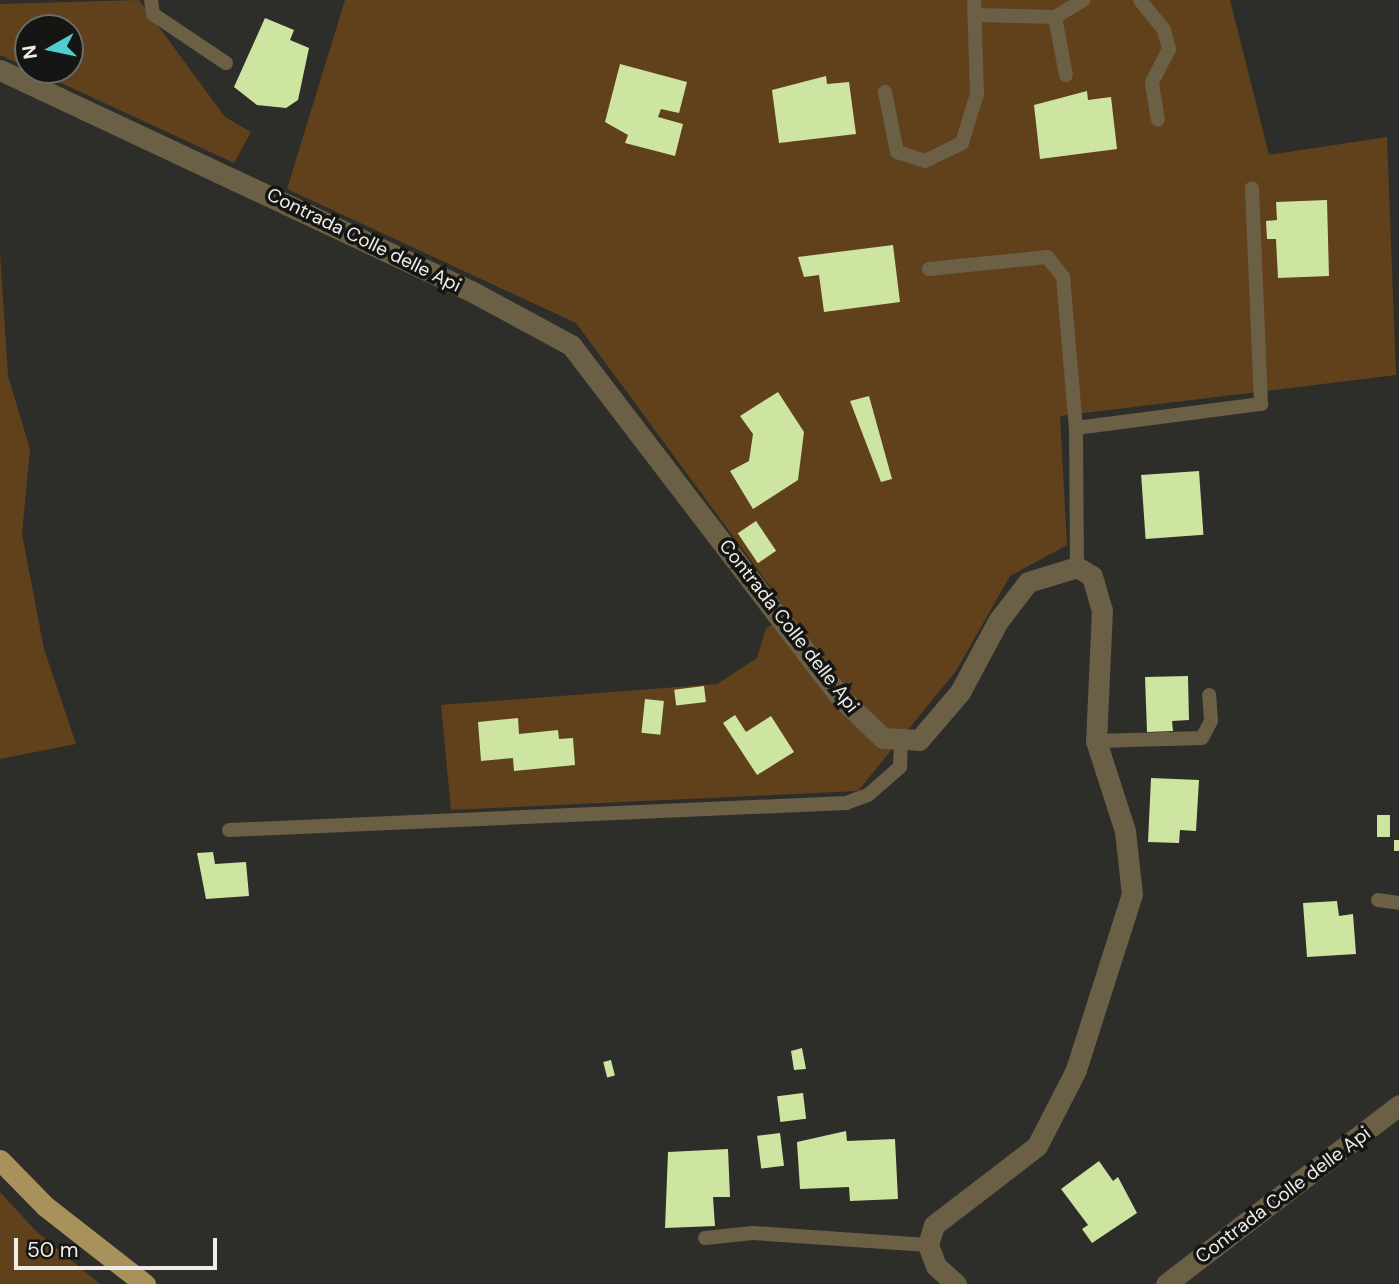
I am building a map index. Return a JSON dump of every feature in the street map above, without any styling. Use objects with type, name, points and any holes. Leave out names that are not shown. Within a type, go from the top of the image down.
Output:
[{"type":"main road","points":[[0,1160],[45,1206],[145,1284]]},
{"type":"street","name":"Contrada Colle delle Api","points":[[0,70],[458,285],[570,345],[841,698],[883,738],[901,744]]},
{"type":"street","points":[[901,744],[919,740],[960,692],[998,621],[1028,582],[1077,567],[1092,576],[1102,610],[1096,741],[1125,831],[1132,894],[1085,1045],[1037,1146],[950,1210],[934,1225],[928,1245],[936,1266],[956,1284]]},
{"type":"street","name":"Contrada Colle delle Api","points":[[1166,1284],[1399,1105]]},
{"type":"lane","points":[[151,0],[153,13],[226,63]]},
{"type":"lane","points":[[885,92],[897,152],[925,161],[962,143],[977,94],[977,15],[974,0]]},
{"type":"lane","points":[[977,15],[1055,17],[1083,0]]},
{"type":"lane","points":[[1140,0],[1164,30],[1169,49],[1152,83],[1157,120]]},
{"type":"lane","points":[[1055,17],[1066,75]]},
{"type":"lane","points":[[1076,428],[1261,404],[1252,188]]},
{"type":"lane","points":[[929,269],[1047,257],[1063,277],[1076,428],[1077,567]]},
{"type":"lane","points":[[1096,741],[1202,738],[1212,721],[1209,695]]},
{"type":"lane","points":[[229,830],[846,803],[868,795],[900,767],[901,744]]},
{"type":"lane","points":[[1378,900],[1399,903]]},
{"type":"lane","points":[[705,1238],[753,1233],[928,1245]]},
{"type":"shaded area","points":[[139,0],[225,117],[251,132],[234,163],[63,84],[84,84],[84,14],[14,14],[14,62],[0,55],[0,4]]},
{"type":"shaded area","points":[[345,0],[1230,0],[1269,155],[1387,137],[1396,375],[1060,416],[1067,545],[1010,576],[956,671],[858,791],[451,810],[441,705],[717,684],[757,658],[766,628],[791,615],[576,323],[287,189]]},
{"type":"shaded area","points":[[0,254],[8,376],[30,449],[22,534],[44,649],[76,744],[0,759]]},
{"type":"shaded area","points":[[0,1192],[36,1231],[100,1284],[0,1284]]},
{"type":"building","points":[[265,18],[294,30],[290,40],[309,48],[298,100],[286,108],[257,105],[234,87]]},
{"type":"building","points":[[620,64],[687,82],[679,113],[661,109],[658,117],[683,124],[675,156],[625,143],[628,135],[605,122]]},
{"type":"building","points":[[826,76],[827,84],[849,82],[856,134],[779,143],[772,90]]},
{"type":"building","points":[[1087,91],[1088,100],[1111,97],[1117,149],[1040,159],[1034,105]]},
{"type":"building","points":[[1327,200],[1329,276],[1278,278],[1276,239],[1267,239],[1266,221],[1277,220],[1276,202]]},
{"type":"building","points":[[893,245],[900,302],[824,312],[819,275],[804,277],[798,257]]},
{"type":"building","points":[[778,392],[804,432],[798,480],[753,509],[730,471],[749,461],[753,434],[740,416]]},
{"type":"building","points":[[869,396],[892,479],[881,482],[850,401]]},
{"type":"building","points":[[1199,471],[1203,535],[1146,539],[1141,475]]},
{"type":"building","points":[[756,521],[776,551],[758,563],[738,533]]},
{"type":"building","points":[[1188,676],[1189,720],[1172,721],[1173,731],[1147,732],[1145,677]]},
{"type":"building","points":[[704,686],[706,702],[676,706],[674,690]]},
{"type":"building","points":[[645,699],[664,701],[660,735],[641,733]]},
{"type":"building","points":[[735,715],[746,732],[771,716],[794,752],[757,775],[723,723]]},
{"type":"building","points":[[518,718],[519,734],[558,730],[559,739],[573,738],[575,765],[514,771],[513,758],[481,761],[478,722]]},
{"type":"building","points":[[1151,778],[1199,780],[1196,831],[1180,830],[1179,843],[1148,842]]},
{"type":"building","points":[[1377,815],[1390,815],[1390,837],[1377,837]]},
{"type":"building","points":[[1394,840],[1399,840],[1399,851],[1394,851]]},
{"type":"building","points":[[213,852],[215,864],[246,862],[249,896],[206,899],[197,853]]},
{"type":"building","points":[[1337,901],[1339,916],[1353,914],[1356,954],[1307,957],[1303,903]]},
{"type":"building","points":[[802,1048],[806,1069],[794,1070],[791,1051]]},
{"type":"building","points":[[611,1060],[615,1076],[607,1077],[603,1062]]},
{"type":"building","points":[[803,1093],[806,1119],[780,1122],[777,1096]]},
{"type":"building","points":[[846,1131],[847,1141],[895,1139],[898,1199],[850,1201],[849,1187],[800,1189],[797,1142]]},
{"type":"building","points":[[780,1133],[784,1166],[761,1169],[757,1136]]},
{"type":"building","points":[[728,1149],[730,1197],[713,1197],[715,1226],[665,1228],[668,1152]]},
{"type":"building","points":[[1099,1161],[1113,1181],[1118,1177],[1137,1213],[1092,1243],[1082,1229],[1088,1225],[1061,1189]]}]
